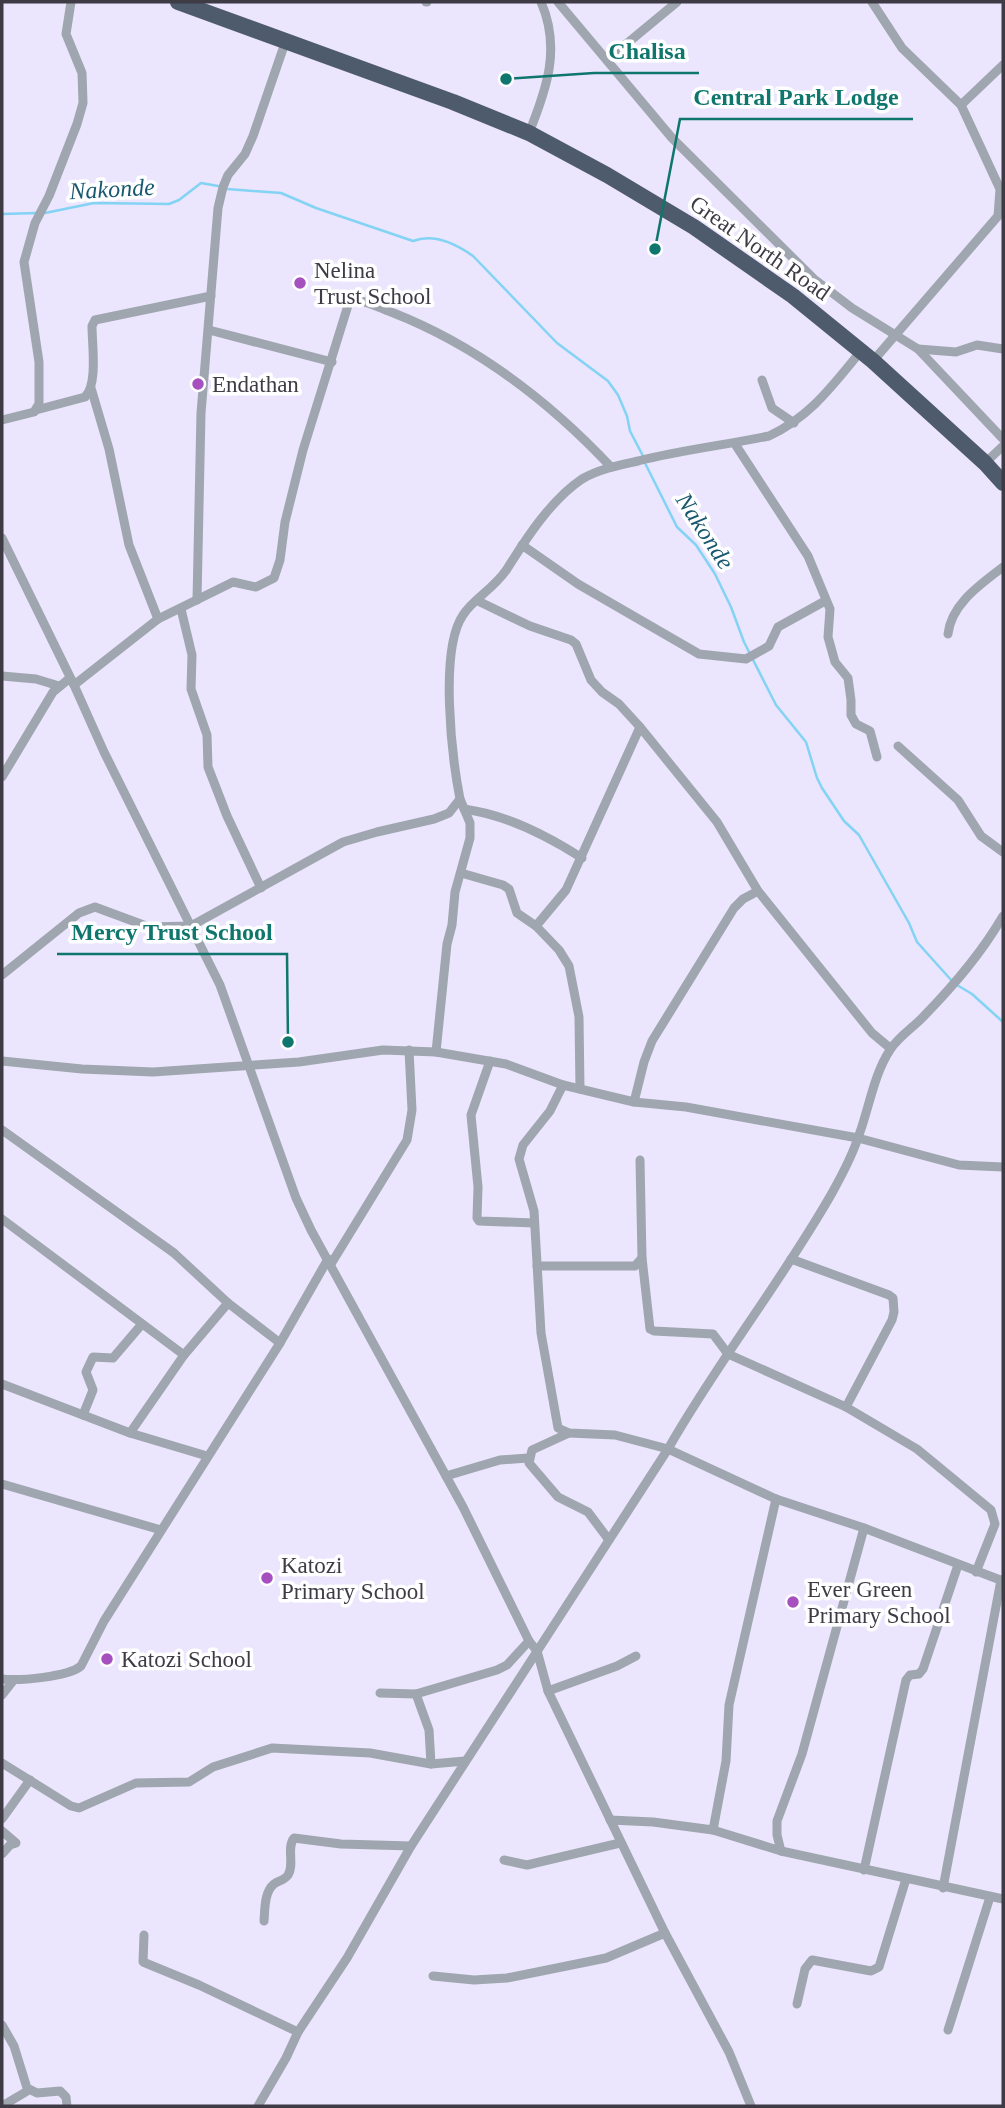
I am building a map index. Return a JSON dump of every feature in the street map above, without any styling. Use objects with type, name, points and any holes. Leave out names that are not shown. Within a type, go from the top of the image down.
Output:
[{"type":"highway","name":"Great North Road","points":[[178,2],[213,7],[286,40],[529,133],[607,174],[694,227],[793,296],[867,356],[985,463],[1003,483]]},
{"type":"street","points":[[36,410],[39,404],[39,362],[24,262],[35,223],[49,196],[83,103],[82,73],[66,34],[71,2]]},
{"type":"street","points":[[529,133],[551,60],[552,42],[548,18],[541,2]]},
{"type":"street","points":[[558,2],[672,138],[814,279],[852,308],[918,349],[1003,439]]},
{"type":"street","points":[[607,60],[677,2]]},
{"type":"street","points":[[436,1052],[455,892],[470,838],[470,823],[460,799],[450,731],[450,673],[458,624],[464,613],[498,583],[522,545],[555,504],[583,479],[611,467],[769,436],[806,415],[867,356],[897,335],[998,216],[1000,189],[961,105],[902,48],[872,2]]},
{"type":"street","points":[[197,600],[201,413],[218,208],[228,175],[249,147],[286,40]]},
{"type":"street","points":[[961,105],[1003,65]]},
{"type":"street","points":[[158,620],[129,545],[107,440],[91,388],[92,327],[95,320],[211,296]]},
{"type":"street","points":[[2,676],[36,679],[59,685],[72,681],[158,620],[197,600],[233,582],[256,587],[274,578],[303,450],[351,299],[430,327],[516,380],[576,430],[611,467]]},
{"type":"street","points":[[209,330],[332,362]]},
{"type":"street","points":[[918,349],[956,352],[977,345],[1003,349]]},
{"type":"street","points":[[762,380],[770,406],[794,423]]},
{"type":"street","points":[[2,420],[85,397],[91,388]]},
{"type":"street","points":[[734,444],[808,556],[830,614],[828,637],[835,662],[848,678],[852,700],[851,715],[856,724],[870,732],[877,757]]},
{"type":"street","points":[[985,463],[1003,446]]},
{"type":"street","points":[[2,538],[104,752],[220,985],[296,1198],[318,1245],[330,1261],[446,1476],[529,1641],[537,1651],[548,1691],[665,1933],[729,2052],[751,2106]]},
{"type":"street","points":[[522,545],[578,584],[699,654],[746,659],[769,646],[778,627],[825,601]]},
{"type":"street","points":[[948,634],[952,615],[974,590],[1003,567]]},
{"type":"street","points":[[478,601],[530,626],[574,642],[591,680],[602,692],[620,704],[640,727],[717,822],[758,891],[872,1033],[890,1048]]},
{"type":"street","points":[[181,609],[192,654],[191,689],[207,735],[208,767],[227,816],[261,888]]},
{"type":"street","points":[[2,776],[59,685]]},
{"type":"street","points":[[536,926],[566,890],[640,727]]},
{"type":"street","points":[[898,746],[958,800],[981,836],[1003,852]]},
{"type":"street","points":[[2,975],[79,913],[89,908],[107,909],[149,927],[191,926],[343,842],[434,819],[449,813],[460,799]]},
{"type":"street","points":[[464,809],[488,813],[549,837],[582,858]]},
{"type":"street","points":[[461,873],[507,887],[517,913],[536,926],[559,950],[569,966],[579,1017],[580,1089]]},
{"type":"street","points":[[634,1102],[652,1041],[734,908],[743,899],[758,891]]},
{"type":"street","points":[[258,2106],[298,2032],[346,1958],[411,1846],[668,1449],[697,1398],[833,1192],[859,1138],[890,1048],[915,1026],[962,976],[986,946],[1003,916]]},
{"type":"street","points":[[2,1679],[13,1681],[75,1671],[81,1666],[104,1621],[407,1140],[412,1110],[409,1049]]},
{"type":"street","points":[[2,1060],[82,1069],[153,1072],[299,1062],[409,1049],[506,1064],[563,1085],[634,1102],[686,1107],[859,1138],[959,1165],[1003,1167]]},
{"type":"street","points":[[490,1061],[471,1115],[478,1187],[477,1218],[479,1221],[534,1223]]},
{"type":"street","points":[[563,1085],[554,1105],[523,1145],[519,1164],[532,1199],[546,1367],[558,1428],[569,1433],[615,1435],[668,1449],[776,1499],[864,1528],[1002,1581],[943,1888]]},
{"type":"street","points":[[2,1130],[174,1253],[228,1303],[281,1343]]},
{"type":"street","points":[[639,1160],[642,1258],[650,1329],[713,1334],[728,1354],[846,1407],[917,1449],[991,1510],[995,1524],[976,1572]]},
{"type":"street","points":[[2,1219],[184,1354]]},
{"type":"street","points":[[537,1266],[635,1266],[642,1258]]},
{"type":"street","points":[[791,1259],[893,1298],[892,1320],[846,1407]]},
{"type":"street","points":[[130,1433],[184,1354],[228,1303]]},
{"type":"street","points":[[83,1415],[93,1391],[86,1372],[93,1357],[113,1358],[142,1324]]},
{"type":"street","points":[[2,1384],[130,1433],[207,1455]]},
{"type":"street","points":[[569,1433],[532,1450],[529,1463],[550,1490],[565,1502],[585,1509],[609,1540]]},
{"type":"street","points":[[446,1476],[500,1460],[528,1458]]},
{"type":"street","points":[[2,1484],[161,1530]]},
{"type":"street","points":[[713,1830],[726,1761],[729,1705],[776,1499]]},
{"type":"street","points":[[781,1851],[777,1821],[800,1762],[864,1528]]},
{"type":"street","points":[[864,1870],[906,1680],[910,1675],[921,1673],[923,1669],[958,1565]]},
{"type":"street","points":[[380,1693],[416,1694],[503,1667],[529,1641]]},
{"type":"street","points":[[548,1691],[617,1666],[636,1656]]},
{"type":"street","points":[[2,1695],[13,1681]]},
{"type":"street","points":[[416,1694],[429,1730],[431,1764]]},
{"type":"street","points":[[2,1763],[71,1806],[79,1808],[136,1783],[189,1782],[213,1767],[268,1749],[370,1753],[431,1764],[466,1761]]},
{"type":"street","points":[[2,1819],[30,1780]]},
{"type":"street","points":[[610,1820],[653,1822],[713,1830],[781,1851],[1003,1899]]},
{"type":"street","points":[[2,1831],[16,1843],[10,1845],[2,1854]]},
{"type":"street","points":[[264,1921],[267,1894],[271,1886],[286,1878],[289,1873],[290,1844],[294,1838],[341,1844],[411,1846]]},
{"type":"street","points":[[504,1860],[527,1866],[620,1843]]},
{"type":"street","points":[[797,2004],[805,1969],[812,1960],[871,1971],[879,1967],[906,1879]]},
{"type":"street","points":[[948,2030],[990,1897]]},
{"type":"street","points":[[433,1976],[474,1980],[507,1978],[606,1958],[665,1933]]},
{"type":"street","points":[[144,1935],[143,1962],[298,2032]]},
{"type":"street","points":[[2,2025],[14,2046],[29,2090]]},
{"type":"street","points":[[2,2106],[29,2090]]},
{"type":"street","points":[[29,2090],[37,2093],[62,2092],[67,2106]]},
{"type":"waterway","name":"Nakonde","points":[[45,213],[94,203],[169,204],[179,200],[201,183],[218,186]]},
{"type":"waterway","name":"Nakonde","points":[[227,189],[281,193],[316,208],[413,241],[437,239],[473,256],[557,343],[608,381],[618,395],[630,431],[643,456]]},
{"type":"waterway","name":"Nakonde","points":[[2,214],[38,213]]},
{"type":"waterway","name":"Nakonde","points":[[645,463],[677,527],[696,545],[715,574],[744,642],[776,705],[806,742],[822,788],[844,821],[859,835],[917,942],[952,981]]},
{"type":"waterway","name":"Nakonde","points":[[957,985],[972,994],[1003,1022]]},
{"type":"place","name":"Chalisa","points":[[506,79]]},
{"type":"place","name":"Central Park Lodge","points":[[655,249]]},
{"type":"place","name":"Nelina Trust School","points":[[300,283]]},
{"type":"place","name":"Endathan","points":[[198,384]]},
{"type":"place","name":"Mercy Trust School","points":[[288,1042]]},
{"type":"place","name":"Katozi Primary School","points":[[267,1578]]},
{"type":"place","name":"Ever Green Primary School","points":[[793,1602]]},
{"type":"place","name":"Katozi School","points":[[107,1659]]}]
